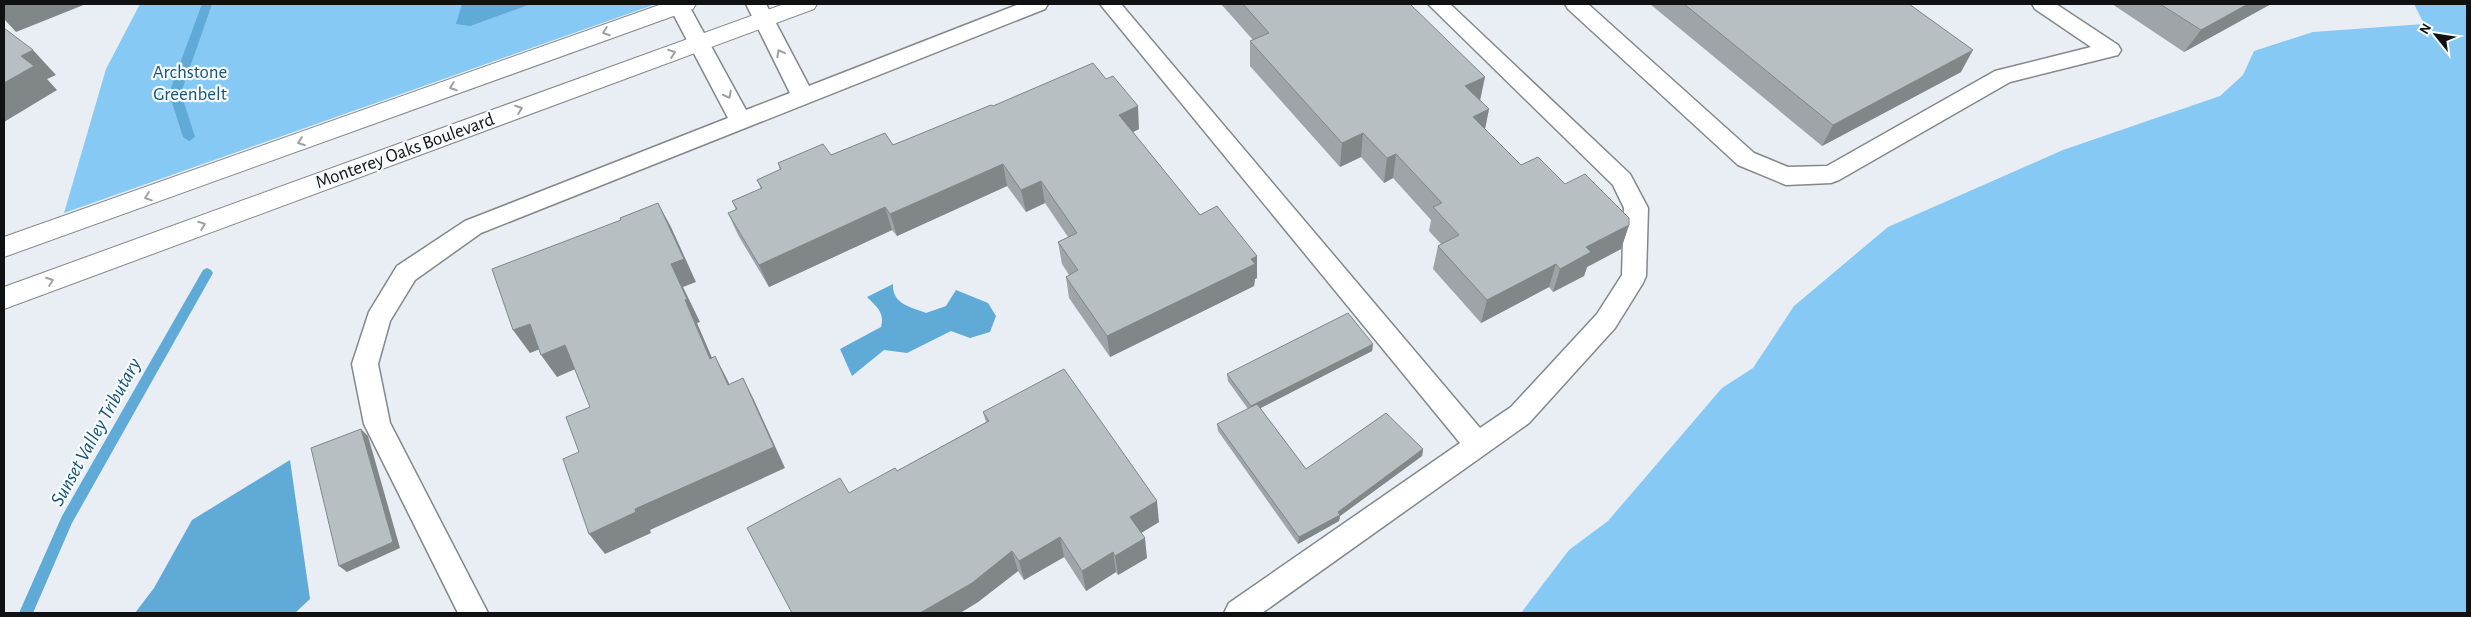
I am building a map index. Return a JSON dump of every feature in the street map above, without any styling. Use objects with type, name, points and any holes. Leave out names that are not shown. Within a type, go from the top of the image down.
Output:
[{"type":"street","name":"Monterey Oaks Boulevard","points":[[4,298],[700,42],[759,12],[806,4]]},
{"type":"street","points":[[4,247],[682,5]]},
{"type":"lane","points":[[473,613],[377,424],[365,364],[378,320],[406,273],[473,227],[1038,4]]},
{"type":"lane","points":[[1110,4],[1478,445]]},
{"type":"lane","points":[[1239,613],[1520,415],[1606,321],[1634,276],[1636,208],[1622,180],[1438,4]]},
{"type":"lane","points":[[1574,4],[1746,159],[1786,176],[1830,174],[2003,76],[2110,50],[2042,4]]},
{"type":"lane","points":[[682,5],[741,120]]},
{"type":"lane","points":[[759,12],[803,96]]},
{"type":"green space","name":"Archstone Greenbelt","points":[[140,4],[656,4],[64,213],[106,69]]},
{"type":"green space","points":[[2414,4],[2467,4],[2467,613],[1521,613],[1569,550],[1608,521],[1722,388],[1753,368],[1794,306],[1888,227],[2063,150],[2220,96],[2243,75],[2254,51],[2313,32],[2424,24]]},
{"type":"shaded area","points":[[462,4],[531,4],[470,26],[456,24]]},
{"type":"shaded area","points":[[893,284],[895,296],[903,304],[926,313],[946,306],[956,290],[988,303],[996,316],[990,332],[970,338],[951,331],[907,353],[884,350],[852,376],[840,349],[881,327],[881,314],[867,297]]},
{"type":"shaded area","points":[[290,460],[310,599],[295,613],[135,613],[154,588],[192,520]]},
{"type":"building","points":[[1243,4],[1410,4],[1485,77],[1465,86],[1489,109],[1473,117],[1521,165],[1538,157],[1565,184],[1585,174],[1629,218],[1629,225],[1586,247],[1591,252],[1560,269],[1556,264],[1487,300],[1438,246],[1459,235],[1433,207],[1442,203],[1396,154],[1387,158],[1363,133],[1342,143],[1250,41],[1269,33]]},
{"type":"building","points":[[1684,4],[1909,4],[1973,50],[1833,125]]},
{"type":"building","points":[[2160,4],[2248,4],[2201,30]]},
{"type":"building","points":[[4,28],[33,50],[21,56],[34,66],[4,83]]},
{"type":"building","points":[[1093,63],[1106,79],[1113,76],[1138,106],[1119,115],[1200,215],[1217,206],[1257,256],[1251,259],[1255,264],[1107,336],[1066,277],[1078,270],[1058,242],[1077,233],[1041,181],[1021,190],[1003,164],[890,214],[885,207],[759,265],[728,213],[737,209],[732,201],[762,188],[757,180],[781,169],[778,163],[823,144],[831,155],[885,133],[893,145],[991,105],[993,106]]},
{"type":"building","points":[[658,203],[684,259],[671,264],[687,299],[685,300],[710,359],[715,356],[728,385],[743,378],[774,447],[635,509],[636,512],[589,534],[563,459],[579,452],[566,417],[590,407],[565,345],[541,355],[530,324],[513,330],[492,269],[621,220],[620,218]]},
{"type":"building","points":[[1348,313],[1373,344],[1251,406],[1227,374]]},
{"type":"building","points":[[1064,369],[1157,501],[1130,517],[1145,538],[1115,556],[1113,552],[1082,571],[1060,537],[1019,561],[1012,551],[972,583],[920,613],[792,613],[747,528],[840,478],[849,493],[895,468],[897,471],[989,421],[983,412]]},
{"type":"building","points":[[1257,404],[1306,469],[1386,413],[1423,449],[1338,512],[1340,515],[1299,537],[1217,424]]},
{"type":"building","points":[[361,429],[393,542],[339,566],[311,448]]},
{"type":"waterway","name":"Sunset Valley Tributary","points":[[189,137],[175,93],[207,4]]},
{"type":"waterway","name":"Sunset Valley Tributary","points":[[26,613],[67,520],[207,273]]}]
